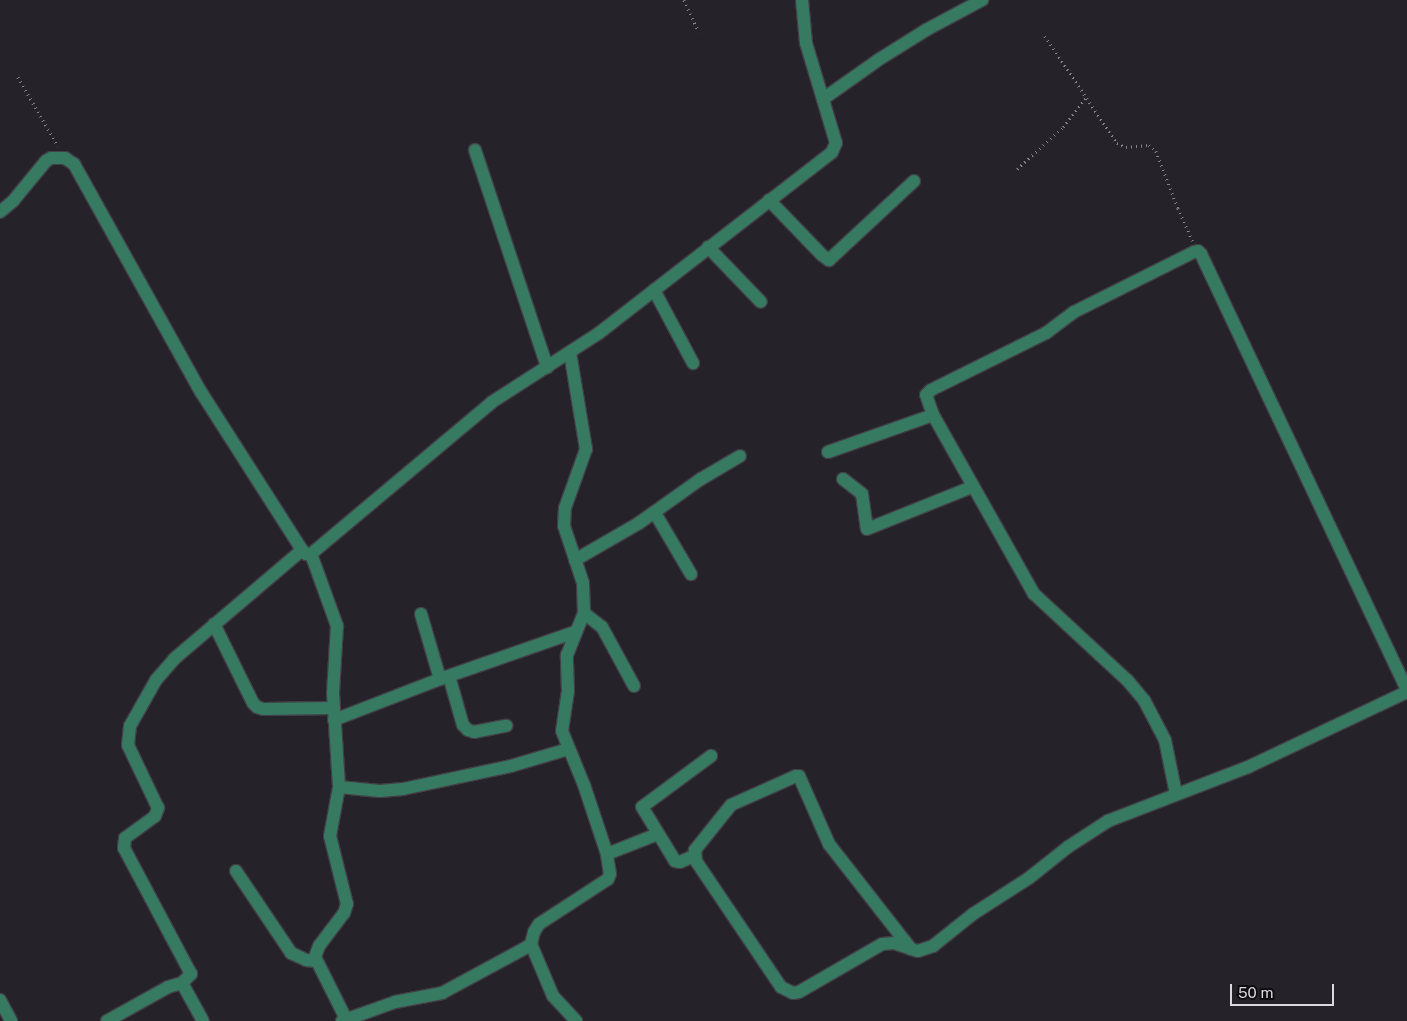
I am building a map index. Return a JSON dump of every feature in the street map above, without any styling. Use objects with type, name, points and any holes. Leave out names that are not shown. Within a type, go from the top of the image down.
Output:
[{"type":"street","points":[[107,1021],[168,987],[182,983],[189,978],[190,970],[148,897],[124,848],[126,838],[155,816],[158,808],[131,754],[127,739],[130,726],[163,671],[214,624],[492,402],[599,333],[832,152],[836,142],[806,43],[802,0]]},
{"type":"street","points":[[823,99],[878,60],[950,16],[982,0]]},
{"type":"street","points":[[475,150],[547,367]]},
{"type":"street","points":[[0,212],[13,201],[46,160],[58,157],[65,158],[80,172],[201,392],[306,552],[337,626],[334,714],[339,787],[330,836],[346,909],[316,951],[316,961],[344,1020],[394,1002],[442,993],[531,944]]},
{"type":"street","points":[[769,200],[822,256],[829,260],[914,182]]},
{"type":"street","points":[[708,247],[761,302]]},
{"type":"street","points":[[911,949],[829,844],[799,776],[727,808],[695,850],[694,856],[781,987],[792,994],[805,989],[882,944],[889,942],[911,949],[918,951],[933,946],[972,914],[1028,878],[1089,832],[1130,812],[1248,767],[1407,691],[1198,251],[1095,300],[1074,312],[1046,333],[931,390],[926,396],[933,415],[972,487],[1034,594],[1127,680],[1144,700],[1165,740],[1176,794]]},
{"type":"street","points":[[654,290],[693,363]]},
{"type":"street","points":[[570,352],[586,439],[584,458],[563,516],[564,526],[583,584],[584,613],[575,632],[566,663],[568,691],[562,731],[584,785],[606,854],[610,874],[608,878],[539,924],[534,932],[531,944],[554,996],[576,1021]]},
{"type":"street","points":[[828,452],[933,415]]},
{"type":"street","points":[[575,560],[655,513],[701,479],[740,456]]},
{"type":"street","points":[[843,479],[862,494],[865,527],[870,529],[972,487]]},
{"type":"street","points":[[655,513],[692,574]]},
{"type":"street","points":[[584,613],[602,627],[634,686]]},
{"type":"street","points":[[421,614],[463,725],[468,730],[474,732],[506,726]]},
{"type":"street","points":[[214,624],[257,708],[263,710],[334,714],[575,632]]},
{"type":"street","points":[[339,787],[380,790],[403,789],[511,766],[568,749]]},
{"type":"street","points":[[694,856],[678,863],[643,809],[643,804],[710,756]]},
{"type":"street","points":[[606,854],[658,834]]},
{"type":"street","points":[[236,871],[292,953],[296,957],[316,961]]},
{"type":"street","points":[[182,983],[203,1021]]},
{"type":"street","points":[[0,1000],[11,1021]]},
{"type":"path","points":[[684,0],[699,32]]},
{"type":"path","points":[[1045,36],[1086,98],[1121,146],[1149,145],[1156,152],[1178,208],[1198,251]]},
{"type":"path","points":[[18,77],[65,158]]},
{"type":"path","points":[[1017,169],[1063,127],[1086,98]]}]
